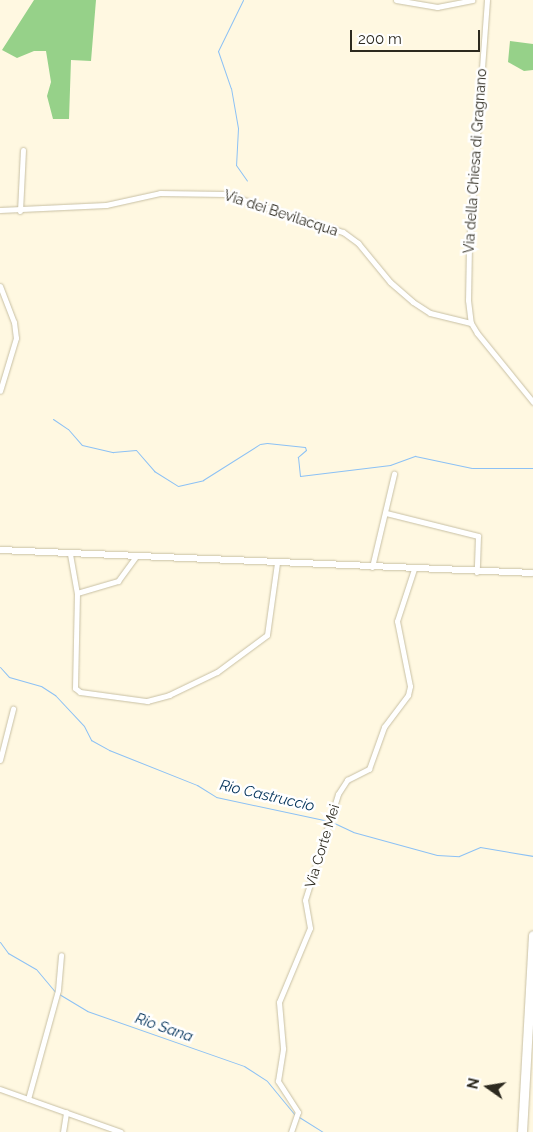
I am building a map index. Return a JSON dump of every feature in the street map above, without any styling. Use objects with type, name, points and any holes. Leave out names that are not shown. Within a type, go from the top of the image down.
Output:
[{"type":"main road","points":[[522,1132],[533,935]]},
{"type":"street","points":[[396,0],[437,7],[472,0]]},
{"type":"street","name":"Via della Chiesa di Gragnano","points":[[471,323],[467,282],[487,0]]},
{"type":"street","points":[[20,211],[23,150]]},
{"type":"street","name":"Via dei Bevilacqua","points":[[0,210],[20,211],[106,206],[160,193],[225,194],[343,232],[358,243],[390,282],[413,302],[430,314],[471,323]]},
{"type":"street","points":[[0,286],[14,322],[16,338],[0,391]]},
{"type":"street","points":[[471,323],[533,402]]},
{"type":"street","points":[[372,567],[394,474]]},
{"type":"street","points":[[386,513],[478,536],[477,572]]},
{"type":"street","points":[[0,550],[533,573]]},
{"type":"street","points":[[70,554],[77,593],[75,688],[80,692],[152,701],[217,672],[267,635],[277,563]]},
{"type":"street","points":[[77,593],[118,581],[136,556]]},
{"type":"street","name":"Via Corte Mei","points":[[291,1132],[297,1115],[278,1081],[283,1048],[279,1002],[310,928],[304,906],[329,818],[347,780],[369,769],[384,727],[408,695],[410,686],[397,621],[414,569]]},
{"type":"street","points":[[526,573],[533,577]]},
{"type":"street","points":[[0,760],[13,708]]},
{"type":"street","points":[[28,1099],[57,992],[61,955]]},
{"type":"street","points":[[0,1089],[121,1132]]},
{"type":"street","points":[[64,1132],[66,1112]]},
{"type":"green space","points":[[34,0],[96,0],[91,61],[71,60],[69,119],[53,119],[47,96],[51,82],[46,51],[34,51],[17,58],[2,50]]},
{"type":"green space","points":[[510,41],[533,44],[533,70],[524,71],[508,62]]},
{"type":"waterway","points":[[243,0],[218,51],[231,88],[238,128],[236,165],[247,181]]},
{"type":"waterway","points":[[53,419],[68,429],[82,445],[113,452],[136,450],[154,471],[178,486],[203,480],[260,444],[267,443],[305,447],[306,450],[298,457],[300,476],[390,465],[415,456],[472,468],[533,468]]},
{"type":"waterway","name":"Rio Castruccio","points":[[0,667],[9,677],[41,686],[55,695],[84,726],[91,740],[109,750],[197,785],[216,797],[328,821]]},
{"type":"waterway","name":"Rio Castruccio","points":[[332,822],[353,832],[437,855],[459,856],[480,847],[533,856]]},
{"type":"waterway","name":"Rio Sana","points":[[0,942],[8,953],[36,969],[55,992]]},
{"type":"waterway","name":"Rio Sana","points":[[59,994],[87,1011],[244,1066],[267,1081],[295,1115]]},
{"type":"waterway","name":"Rio Sana","points":[[299,1117],[323,1132]]}]
